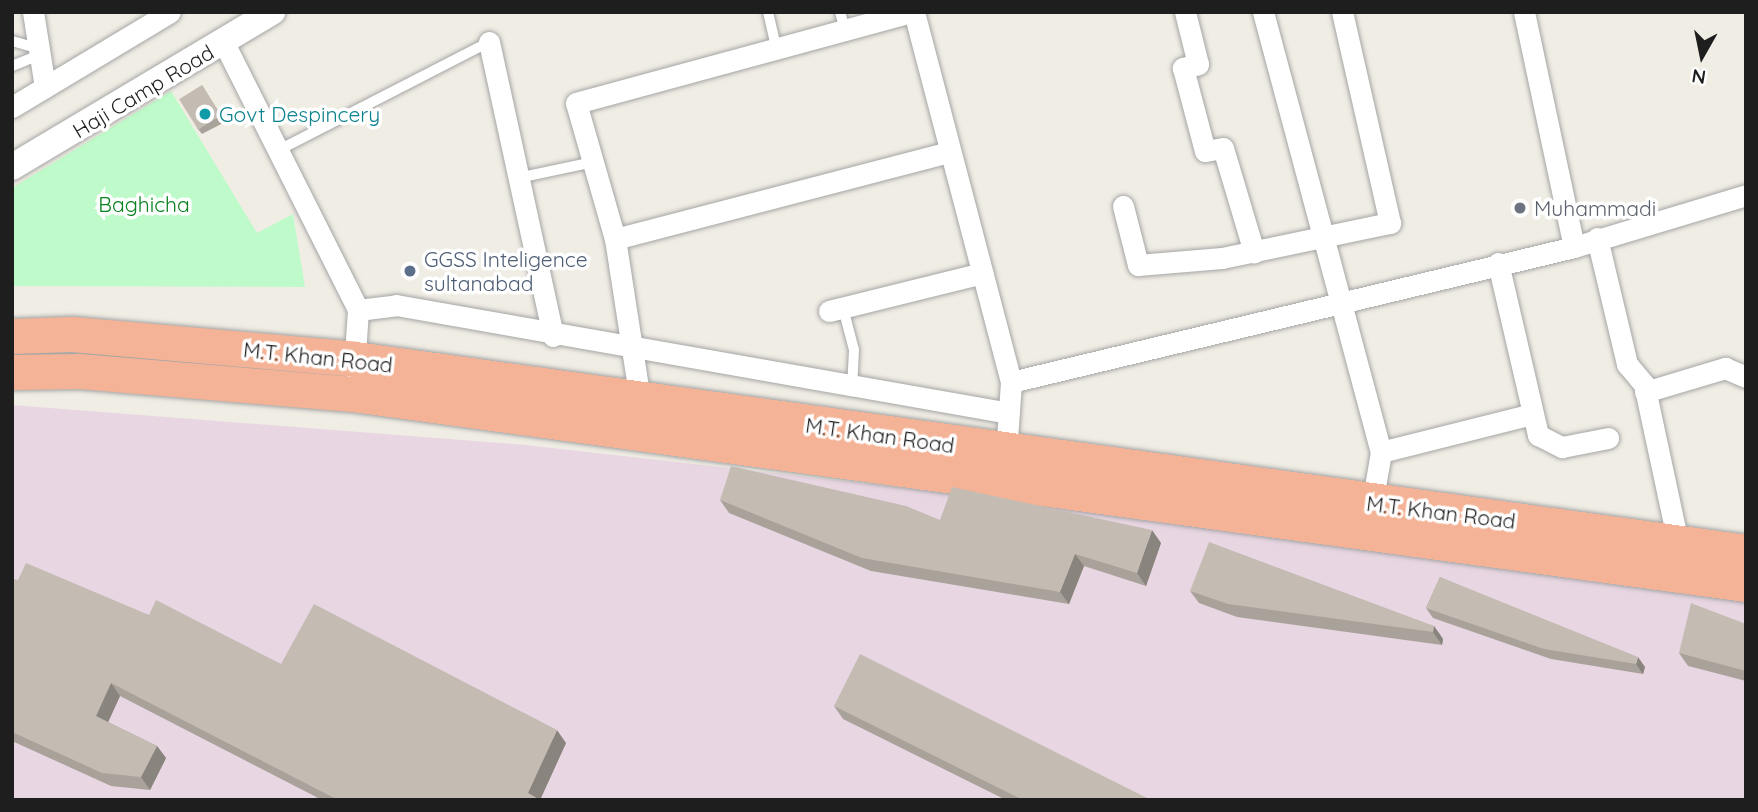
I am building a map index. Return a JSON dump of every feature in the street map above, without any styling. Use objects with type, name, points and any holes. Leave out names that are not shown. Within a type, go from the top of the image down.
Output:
[{"type":"highway","name":"M.T. Khan Road","points":[[12,336],[72,334],[355,359],[1006,454],[1746,552]]},
{"type":"highway","name":"M.T. Khan Road","points":[[12,372],[79,371],[353,394],[1746,584]]},
{"type":"street","points":[[33,12],[45,87]]},
{"type":"street","points":[[12,107],[170,12]]},
{"type":"street","points":[[640,400],[615,239],[576,103],[776,46],[843,21],[913,12],[1011,382],[1006,454]]},
{"type":"street","points":[[1185,12],[1198,64],[1183,68],[1205,151],[1223,148],[1254,252]]},
{"type":"street","points":[[1263,12],[1337,302],[1381,452],[1372,503]]},
{"type":"street","points":[[1123,206],[1138,265],[1254,252],[1321,241],[1390,223],[1342,12]]},
{"type":"street","points":[[1524,12],[1574,247]]},
{"type":"street","name":"Haji Camp Road","points":[[12,167],[223,43],[255,16]]},
{"type":"street","points":[[489,42],[516,178],[553,336]]},
{"type":"street","points":[[223,43],[275,152],[358,310],[353,394]]},
{"type":"street","points":[[615,239],[950,152]]},
{"type":"street","points":[[1011,382],[1498,263],[1574,247],[1746,195]]},
{"type":"street","points":[[1597,238],[1627,364],[1645,392],[1678,543]]},
{"type":"street","points":[[1498,263],[1538,435],[1562,447],[1608,438]]},
{"type":"street","points":[[836,309],[982,273]]},
{"type":"street","points":[[358,310],[396,305],[632,351],[1009,413]]},
{"type":"street","points":[[1645,392],[1725,369],[1746,377]]},
{"type":"street","points":[[1381,452],[1532,414]]},
{"type":"lane","points":[[768,12],[776,46]]},
{"type":"lane","points":[[12,41],[38,51]]},
{"type":"lane","points":[[275,152],[489,42]]},
{"type":"lane","points":[[12,66],[38,51]]},
{"type":"lane","points":[[516,178],[593,162]]},
{"type":"lane","points":[[836,309],[854,350],[852,387]]},
{"type":"shaded area","points":[[12,405],[526,445],[1100,510],[1746,599],[1746,800],[12,800]]},
{"type":"green space","name":"Baghicha","points":[[171,91],[257,233],[293,214],[305,287],[12,286],[12,188]]},
{"type":"building","name":"Govt Despincery","points":[[202,85],[221,116],[198,130],[179,99]]},
{"type":"building","points":[[731,466],[906,506],[940,520],[952,487],[1152,530],[1137,573],[1075,554],[1060,592],[862,558],[720,500]]},
{"type":"building","points":[[1209,542],[1434,626],[1433,632],[1228,604],[1190,591]]},
{"type":"building","points":[[26,563],[149,615],[156,600],[281,664],[314,604],[557,730],[528,793],[540,800],[338,800],[111,683],[96,716],[157,746],[141,777],[102,773],[12,732],[12,579],[18,580]]},
{"type":"building","points":[[1440,577],[1638,657],[1636,664],[1544,649],[1426,608]]},
{"type":"building","points":[[1691,603],[1746,624],[1746,671],[1679,653]]},
{"type":"building","points":[[860,654],[1151,800],[1023,800],[834,706]]},
{"type":"place","name":"Govt Despincery","points":[[205,114]]},
{"type":"place","name":"Muhammadi","points":[[1520,208]]},
{"type":"place","name":"GGSS Inteligence sultanabad","points":[[410,271]]}]
